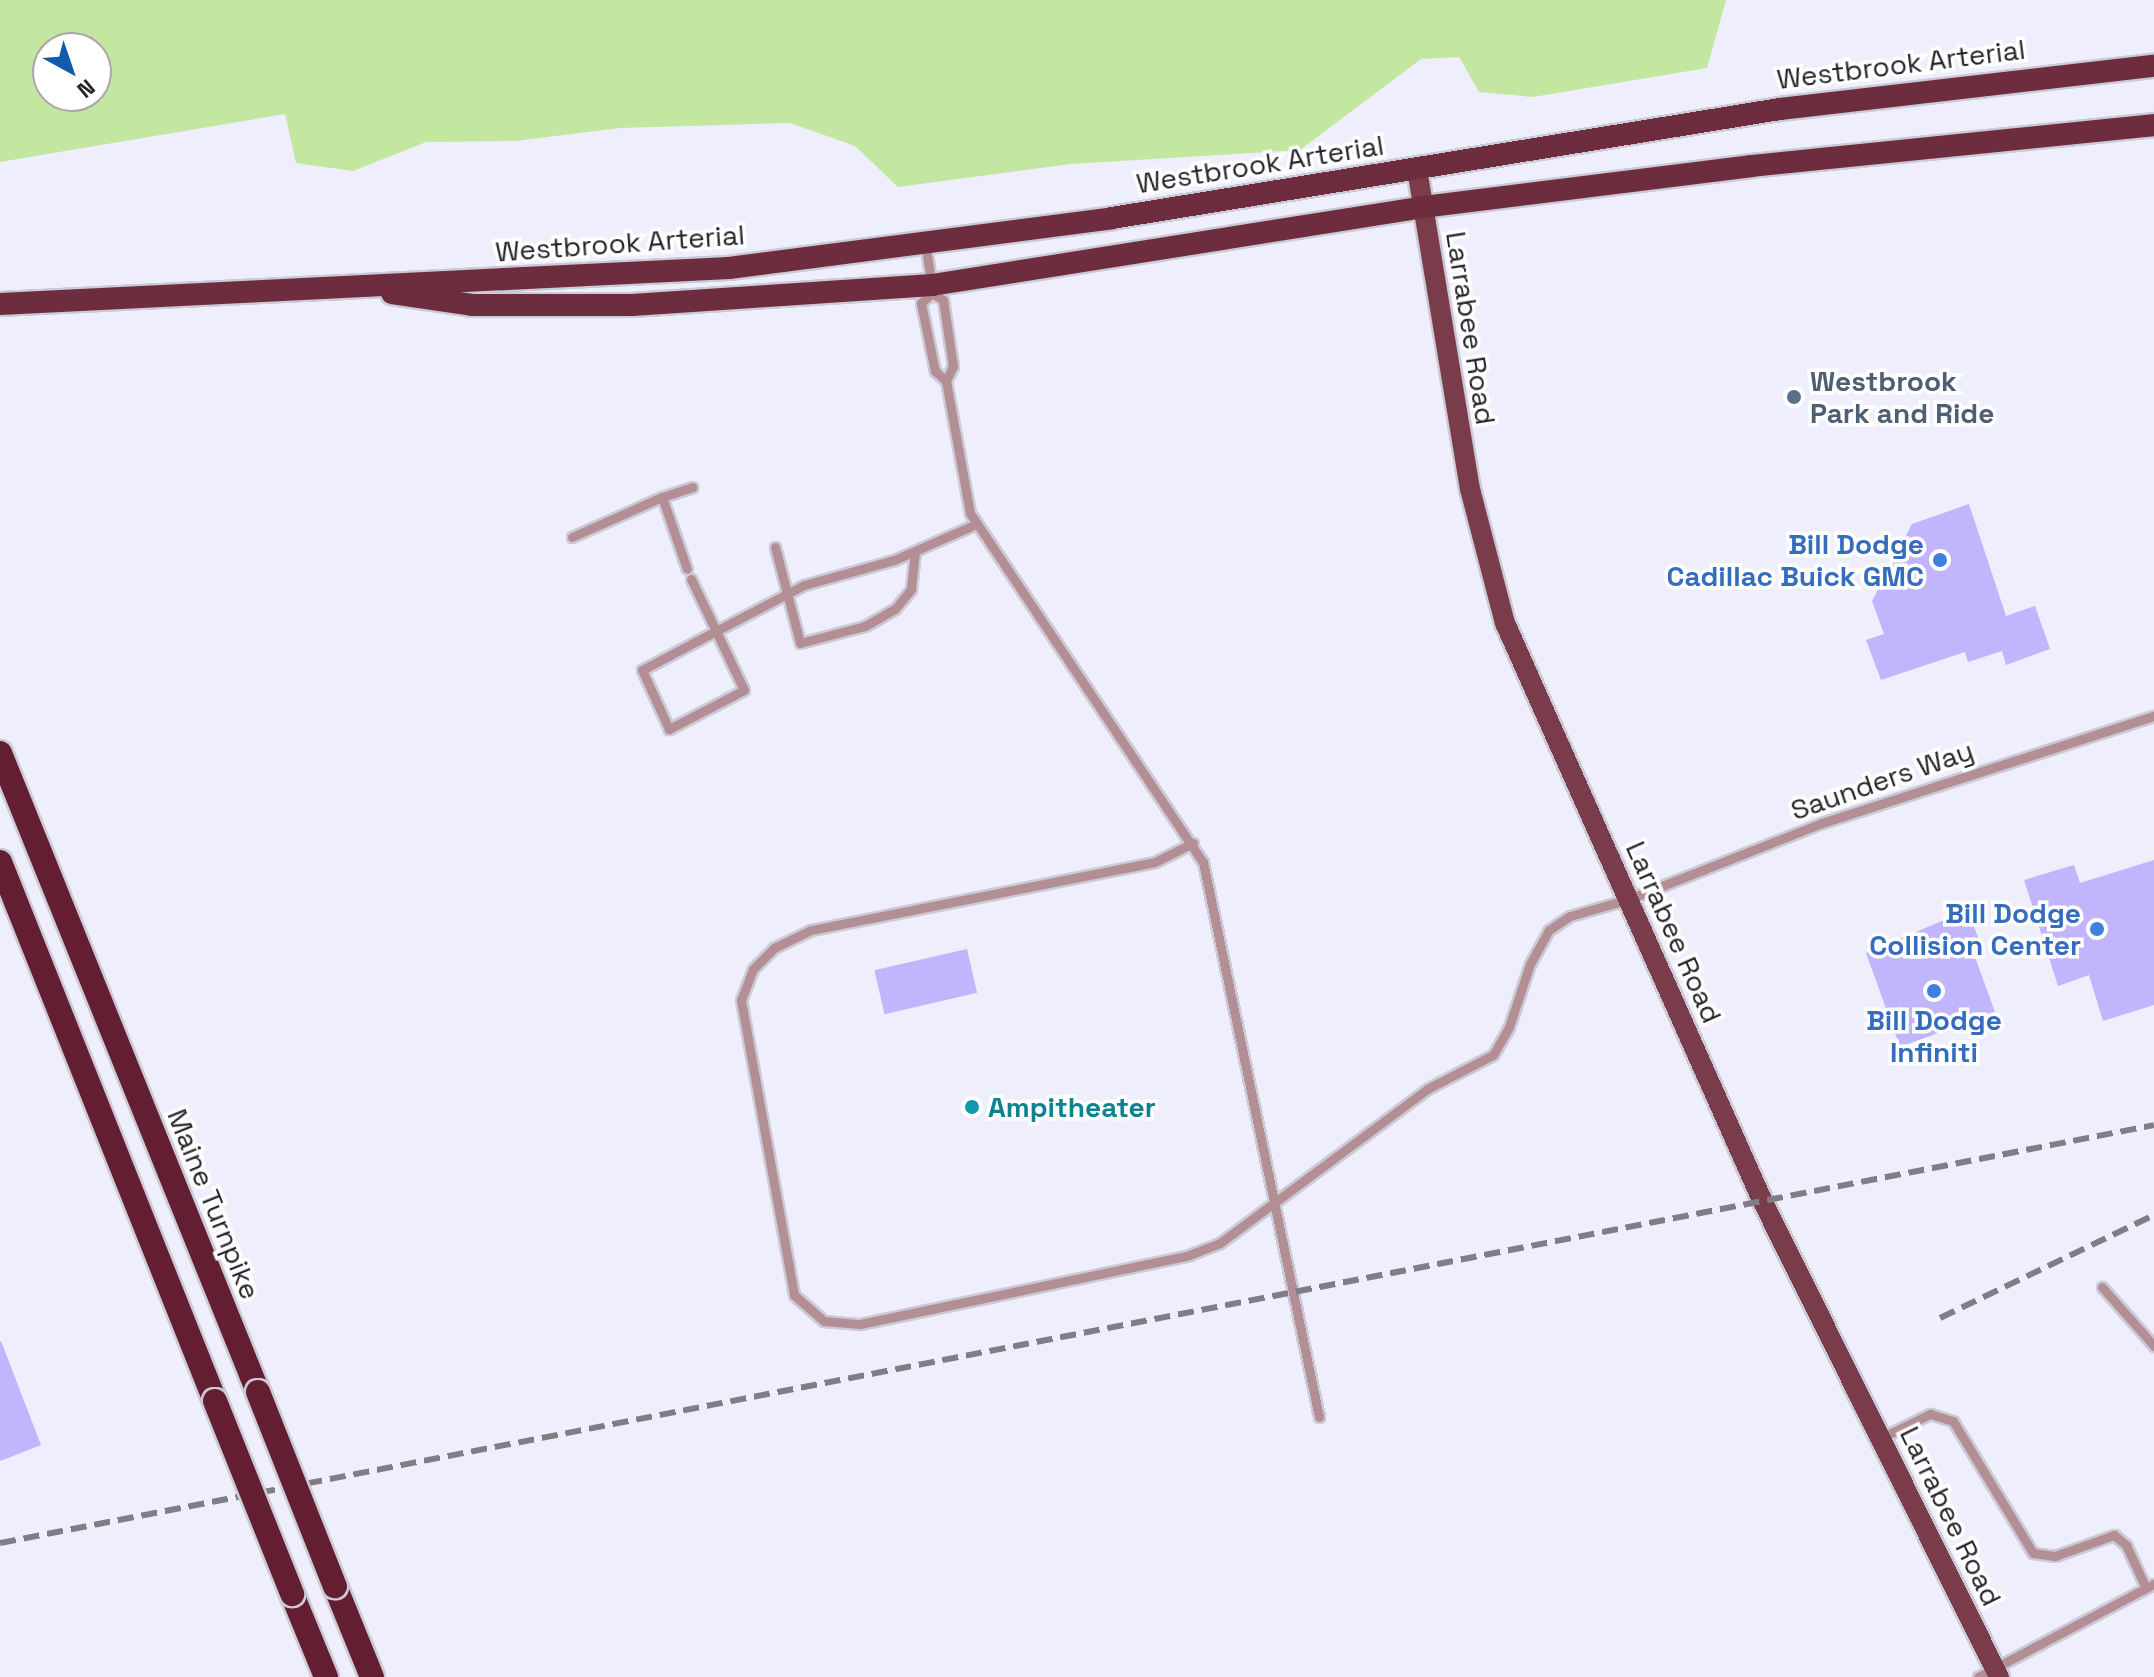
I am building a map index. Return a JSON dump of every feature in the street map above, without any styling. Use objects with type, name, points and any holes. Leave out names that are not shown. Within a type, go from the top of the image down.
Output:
[{"type":"highway","name":"Westbrook Arterial","points":[[0,304],[729,268],[925,243],[1417,169],[1795,107],[2154,66]]},
{"type":"highway","name":"Westbrook Arterial","points":[[372,287],[423,301],[460,304],[632,305],[932,289],[1423,207],[1751,166],[2154,125]]},
{"type":"highway","name":"Maine Turnpike","points":[[0,753],[372,1677]]},
{"type":"highway","points":[[0,862],[326,1677]]},
{"type":"main road","name":"Larrabee Road","points":[[1417,169],[1470,489],[1505,623],[1762,1200],[1881,1438],[1990,1674]]},
{"type":"lane","points":[[925,243],[932,289],[943,300],[953,366],[946,381]]},
{"type":"lane","points":[[932,289],[921,303],[935,371],[946,381],[976,524],[1203,862],[1277,1200],[1319,1417]]},
{"type":"lane","points":[[572,537],[692,487]]},
{"type":"lane","points":[[662,497],[689,574],[716,631],[744,690],[669,729],[642,670],[716,631],[785,595],[915,552],[976,524]]},
{"type":"lane","points":[[775,547],[785,595],[800,643],[865,626],[895,609],[911,589],[915,552]]},
{"type":"lane","name":"Saunders Way","points":[[1193,843],[1155,862],[811,930],[774,948],[753,969],[741,1000],[794,1295],[824,1321],[860,1324],[1189,1255],[1220,1243],[1427,1089],[1493,1055],[1549,930],[1570,916],[1629,899],[1822,823],[2154,716]]},
{"type":"lane","points":[[2102,1287],[2154,1346]]},
{"type":"lane","points":[[1881,1438],[1930,1414],[1953,1421],[2033,1553],[2055,1556],[2114,1535],[2126,1545],[2150,1586],[1990,1674]]},
{"type":"green space","points":[[0,0],[1726,0],[1707,68],[1533,97],[1479,92],[1459,57],[1421,59],[1300,150],[1071,164],[898,187],[855,146],[790,123],[620,128],[515,141],[426,142],[353,171],[296,163],[285,114],[0,162]]},
{"type":"building","name":"Bill Dodge Cadillac Buick GMC","points":[[1969,504],[2006,616],[2035,606],[2050,649],[2006,665],[2002,651],[1968,662],[1965,652],[1881,680],[1866,640],[1884,634],[1872,601],[1912,524]]},
{"type":"building","name":"Bill Dodge Collision Center","points":[[2154,860],[2154,1005],[2103,1021],[2089,975],[2058,986],[2024,880],[2074,865],[2080,883]]},
{"type":"building","name":"Bill Dodge Infiniti","points":[[1968,910],[1984,954],[1975,957],[1995,1012],[1900,1047],[1866,953]]},
{"type":"building","points":[[967,949],[977,993],[885,1014],[874,970]]},
{"type":"building","points":[[0,1342],[41,1445],[0,1461]]},
{"type":"railway","points":[[0,1543],[2154,1125]]},
{"type":"railway","points":[[1940,1318],[2154,1215]]},
{"type":"place","name":"Westbrook Park and Ride","points":[[1794,397]]},
{"type":"place","name":"Bill Dodge Cadillac Buick GMC","points":[[1940,560]]},
{"type":"place","name":"Bill Dodge Collision Center","points":[[2097,929]]},
{"type":"place","name":"Bill Dodge Infiniti","points":[[1934,991]]},
{"type":"place","name":"Ampitheater","points":[[972,1107]]}]
